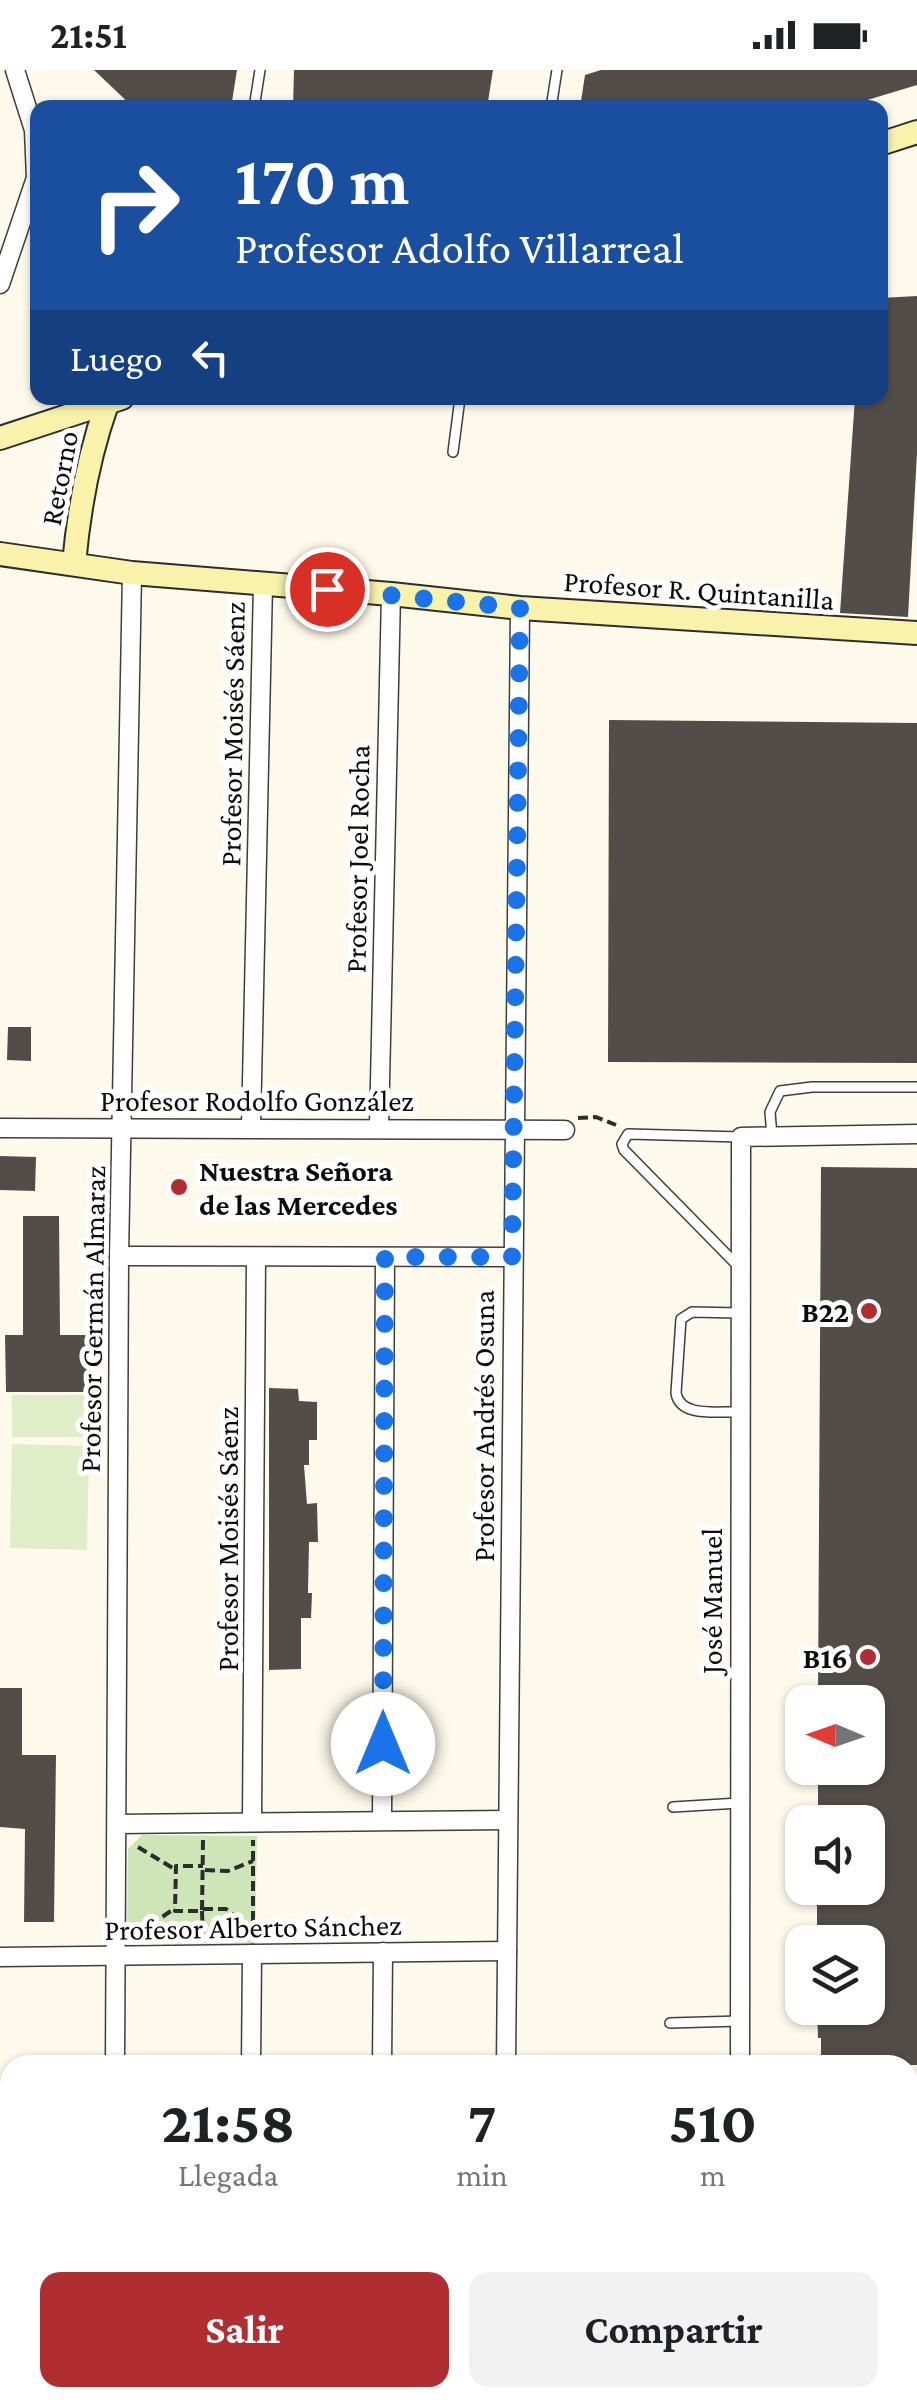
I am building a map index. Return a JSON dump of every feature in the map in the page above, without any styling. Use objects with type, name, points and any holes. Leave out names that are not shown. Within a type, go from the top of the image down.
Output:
[{"type":"street","points":[[15,70],[30,117]]},
{"type":"street","points":[[888,141],[917,132]]},
{"type":"street","points":[[0,284],[30,196]]},
{"type":"street","points":[[0,438],[102,405]]},
{"type":"street","name":"Retorno","points":[[74,564],[79,507],[90,454],[112,405]]},
{"type":"street","name":"Profesor R. Quintanilla","points":[[0,554],[132,573],[520,608],[917,634]]},
{"type":"street","name":"Profesor Germán Almaraz","points":[[116,2055],[119,1256],[132,573]]},
{"type":"street","name":"Profesor Moisés Sáenz","points":[[251,1126],[263,584]]},
{"type":"street","name":"Profesor Joel Rocha","points":[[379,1126],[391,594]]},
{"type":"street","name":"Profesor Andrés Osuna","points":[[506,2055],[520,608]]},
{"type":"street","name":"Profesor Rodolfo González","points":[[0,1128],[379,1126],[565,1130]]},
{"type":"street","points":[[741,1137],[917,1134]]},
{"type":"street","name":"José Manuel","points":[[740,2055],[741,1137]]},
{"type":"street","points":[[119,1256],[512,1257]]},
{"type":"street","points":[[382,1819],[385,1257]]},
{"type":"street","name":"Profesor Moisés Sáenz","points":[[253,1830],[256,1258]]},
{"type":"street","points":[[117,1824],[253,1830],[382,1819],[508,1820]]},
{"type":"street","points":[[251,2055],[253,1947]]},
{"type":"street","name":"Profesor Alberto Sánchez","points":[[0,1957],[116,1957],[253,1947],[507,1952]]},
{"type":"street","points":[[382,2055],[383,1952]]},
{"type":"lane","points":[[255,100],[260,70]]},
{"type":"lane","points":[[552,100],[558,70]]},
{"type":"lane","points":[[453,452],[459,405]]},
{"type":"lane","points":[[772,1136],[770,1112],[780,1091],[812,1087],[917,1087]]},
{"type":"lane","points":[[740,1268],[622,1144],[628,1134],[741,1137]]},
{"type":"lane","points":[[738,1412],[686,1409],[678,1403],[676,1393],[682,1319],[692,1312],[739,1313]]},
{"type":"lane","points":[[673,1807],[739,1803]]},
{"type":"lane","points":[[670,2023],[740,2020]]},
{"type":"path","points":[[565,1130],[578,1118],[596,1117],[613,1122],[628,1134]]},
{"type":"path","points":[[253,1830],[253,1947]]},
{"type":"path","points":[[131,1854],[144,1840]]},
{"type":"path","points":[[188,1938],[203,1938],[203,1840],[214,1840]]},
{"type":"path","points":[[138,1847],[176,1870]]},
{"type":"path","points":[[253,1861],[228,1871],[176,1866],[175,1911],[226,1910],[254,1932]]},
{"type":"path","points":[[130,1926],[140,1936],[175,1908]]},
{"type":"green space","points":[[12,1395],[90,1395],[90,1437],[12,1437]]},
{"type":"green space","points":[[12,1444],[89,1446],[87,1550],[10,1548]]},
{"type":"green space","points":[[142,1835],[257,1836],[255,1944],[142,1943],[127,1933],[128,1849]]},
{"type":"building","points":[[94,70],[237,70],[232,100],[126,100]]},
{"type":"building","points":[[294,70],[493,70],[488,100],[293,100]]},
{"type":"building","points":[[601,70],[917,70],[917,85],[867,100],[581,100],[585,75]]},
{"type":"building","points":[[917,296],[917,453],[908,617],[840,613],[855,405],[888,405],[888,298]]},
{"type":"building","points":[[609,720],[917,723],[917,1063],[608,1062]]},
{"type":"building","points":[[8,1027],[31,1027],[31,1061],[7,1060]]},
{"type":"building","points":[[0,1156],[36,1157],[35,1191],[0,1190]]},
{"type":"building","points":[[821,1167],[917,1168],[917,2055],[821,2055],[818,2025],[885,2025],[885,1925],[817,1925],[817,1905],[885,1905],[885,1805],[818,1805],[818,1785],[885,1785],[885,1685],[818,1685]]},
{"type":"building","points":[[23,1216],[59,1216],[60,1335],[91,1335],[89,1392],[6,1392],[5,1335],[23,1335]]},
{"type":"building","points":[[269,1388],[298,1389],[299,1401],[317,1402],[317,1440],[309,1440],[309,1465],[304,1465],[307,1504],[317,1503],[318,1542],[309,1542],[311,1618],[301,1618],[301,1669],[269,1670]]},
{"type":"building","points":[[0,1688],[22,1688],[22,1755],[56,1755],[54,1922],[24,1922],[25,1829],[0,1827]]},
{"type":"place","name":"Nuestra Señora de las Mercedes","points":[[179,1187]]},
{"type":"place","name":"B22","points":[[869,1311]]},
{"type":"place","name":"B16","points":[[868,1657]]},
{"type":"route","points":[[327,589],[520,608],[512,1257],[385,1257],[383,1744]]}]
